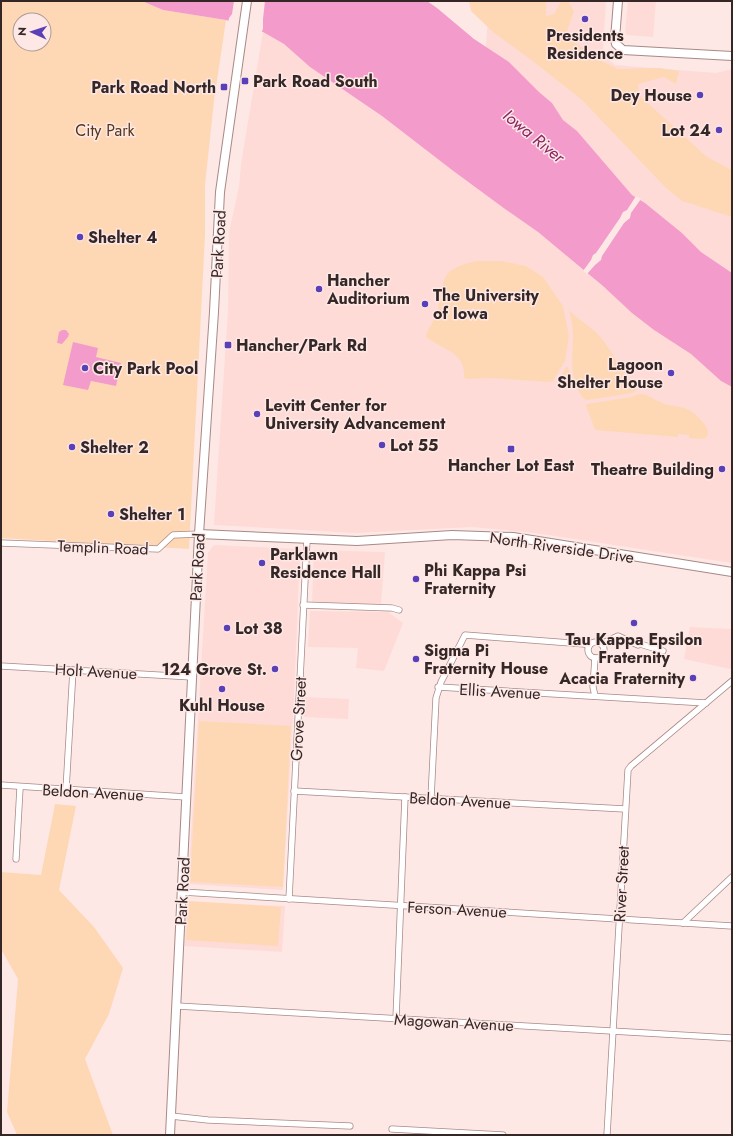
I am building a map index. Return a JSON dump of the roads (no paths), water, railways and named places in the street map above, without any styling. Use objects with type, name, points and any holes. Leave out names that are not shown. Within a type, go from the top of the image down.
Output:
[{"type":"street","name":"Park Road","points":[[170,1135],[199,534],[214,312],[220,192],[247,1]]},
{"type":"street","points":[[618,1],[615,36],[616,44],[623,50],[732,56]]},
{"type":"street","name":"North Riverside Drive","points":[[199,534],[307,540],[357,541],[452,535],[513,537],[732,572]]},
{"type":"street","name":"Templin Road","points":[[1,543],[158,549],[173,535],[199,534]]},
{"type":"street","name":"Grove Street","points":[[289,899],[307,540]]},
{"type":"street","points":[[303,605],[392,608],[399,610]]},
{"type":"street","points":[[431,798],[436,698],[438,687],[465,635],[542,640],[584,644],[589,646]]},
{"type":"street","points":[[601,644],[603,653],[600,657],[595,658],[588,654],[589,646],[595,642],[601,644],[618,636],[638,645],[640,644],[663,651]]},
{"type":"street","points":[[595,658],[595,696]]},
{"type":"street","name":"Holt Avenue","points":[[1,666],[192,677]]},
{"type":"street","points":[[66,790],[73,670]]},
{"type":"street","name":"River Street","points":[[607,1135],[627,775],[631,766],[732,681]]},
{"type":"street","name":"Ellis Avenue","points":[[438,687],[706,703]]},
{"type":"street","name":"Beldon Avenue","points":[[1,785],[20,788],[186,797]]},
{"type":"street","points":[[16,859],[20,788]]},
{"type":"street","name":"Beldon Avenue","points":[[294,791],[625,809]]},
{"type":"street","points":[[396,1018],[405,797]]},
{"type":"street","points":[[683,923],[732,877]]},
{"type":"street","name":"Ferson Avenue","points":[[182,892],[732,926]]},
{"type":"street","name":"Magowan Avenue","points":[[176,1006],[732,1038]]},
{"type":"street","points":[[171,1116],[208,1120],[350,1126]]},
{"type":"street","points":[[392,1129],[503,1135]]},
{"type":"water","name":"Iowa River","points":[[142,1],[427,1],[474,39],[509,62],[552,103],[563,120],[577,131],[632,195],[645,203],[682,233],[701,252],[732,273],[732,387],[721,381],[691,354],[654,330],[632,313],[603,286],[538,232],[452,170],[382,116],[310,67],[284,44],[263,32],[226,20],[163,10]]},
{"type":"water","points":[[66,330],[69,334],[62,344],[57,343],[59,332]]},
{"type":"water","points":[[73,342],[98,348],[96,357],[121,363],[116,386],[91,381],[88,390],[63,385]]},
{"type":"place","name":"Presidents Residence","points":[[585,19]]},
{"type":"place","name":"Park Road South","points":[[245,81]]},
{"type":"place","name":"Park Road North","points":[[224,87]]},
{"type":"place","name":"Dey House","points":[[700,95]]},
{"type":"place","name":"Lot 24","points":[[719,130]]},
{"type":"place","name":"Shelter 4","points":[[80,237]]},
{"type":"place","name":"Hancher Auditorium","points":[[319,289]]},
{"type":"place","name":"The University of Iowa","points":[[425,304]]},
{"type":"place","name":"Hancher/Park Rd","points":[[228,345]]},
{"type":"place","name":"City Park Pool","points":[[85,368]]},
{"type":"place","name":"Lagoon Shelter House","points":[[671,373]]},
{"type":"place","name":"Levitt Center for University Advancement","points":[[257,414]]},
{"type":"place","name":"Lot 55","points":[[382,445]]},
{"type":"place","name":"Shelter 2","points":[[72,447]]},
{"type":"place","name":"Hancher Lot East","points":[[511,449]]},
{"type":"place","name":"Theatre Building","points":[[722,469]]},
{"type":"place","name":"Shelter 1","points":[[111,514]]},
{"type":"place","name":"Parklawn Residence Hall","points":[[262,563]]},
{"type":"place","name":"Phi Kappa Psi Fraternity","points":[[416,579]]},
{"type":"place","name":"Tau Kappa Epsilon Fraternity","points":[[634,623]]},
{"type":"place","name":"Lot 38","points":[[227,628]]},
{"type":"place","name":"Sigma Pi Fraternity House","points":[[416,659]]},
{"type":"place","name":"124 Grove St.","points":[[275,669]]},
{"type":"place","name":"Acacia Fraternity","points":[[693,678]]},
{"type":"place","name":"Kuhl House","points":[[222,689]]},
{"type":"park label","name":"City Park","points":[[105,130]]}]
